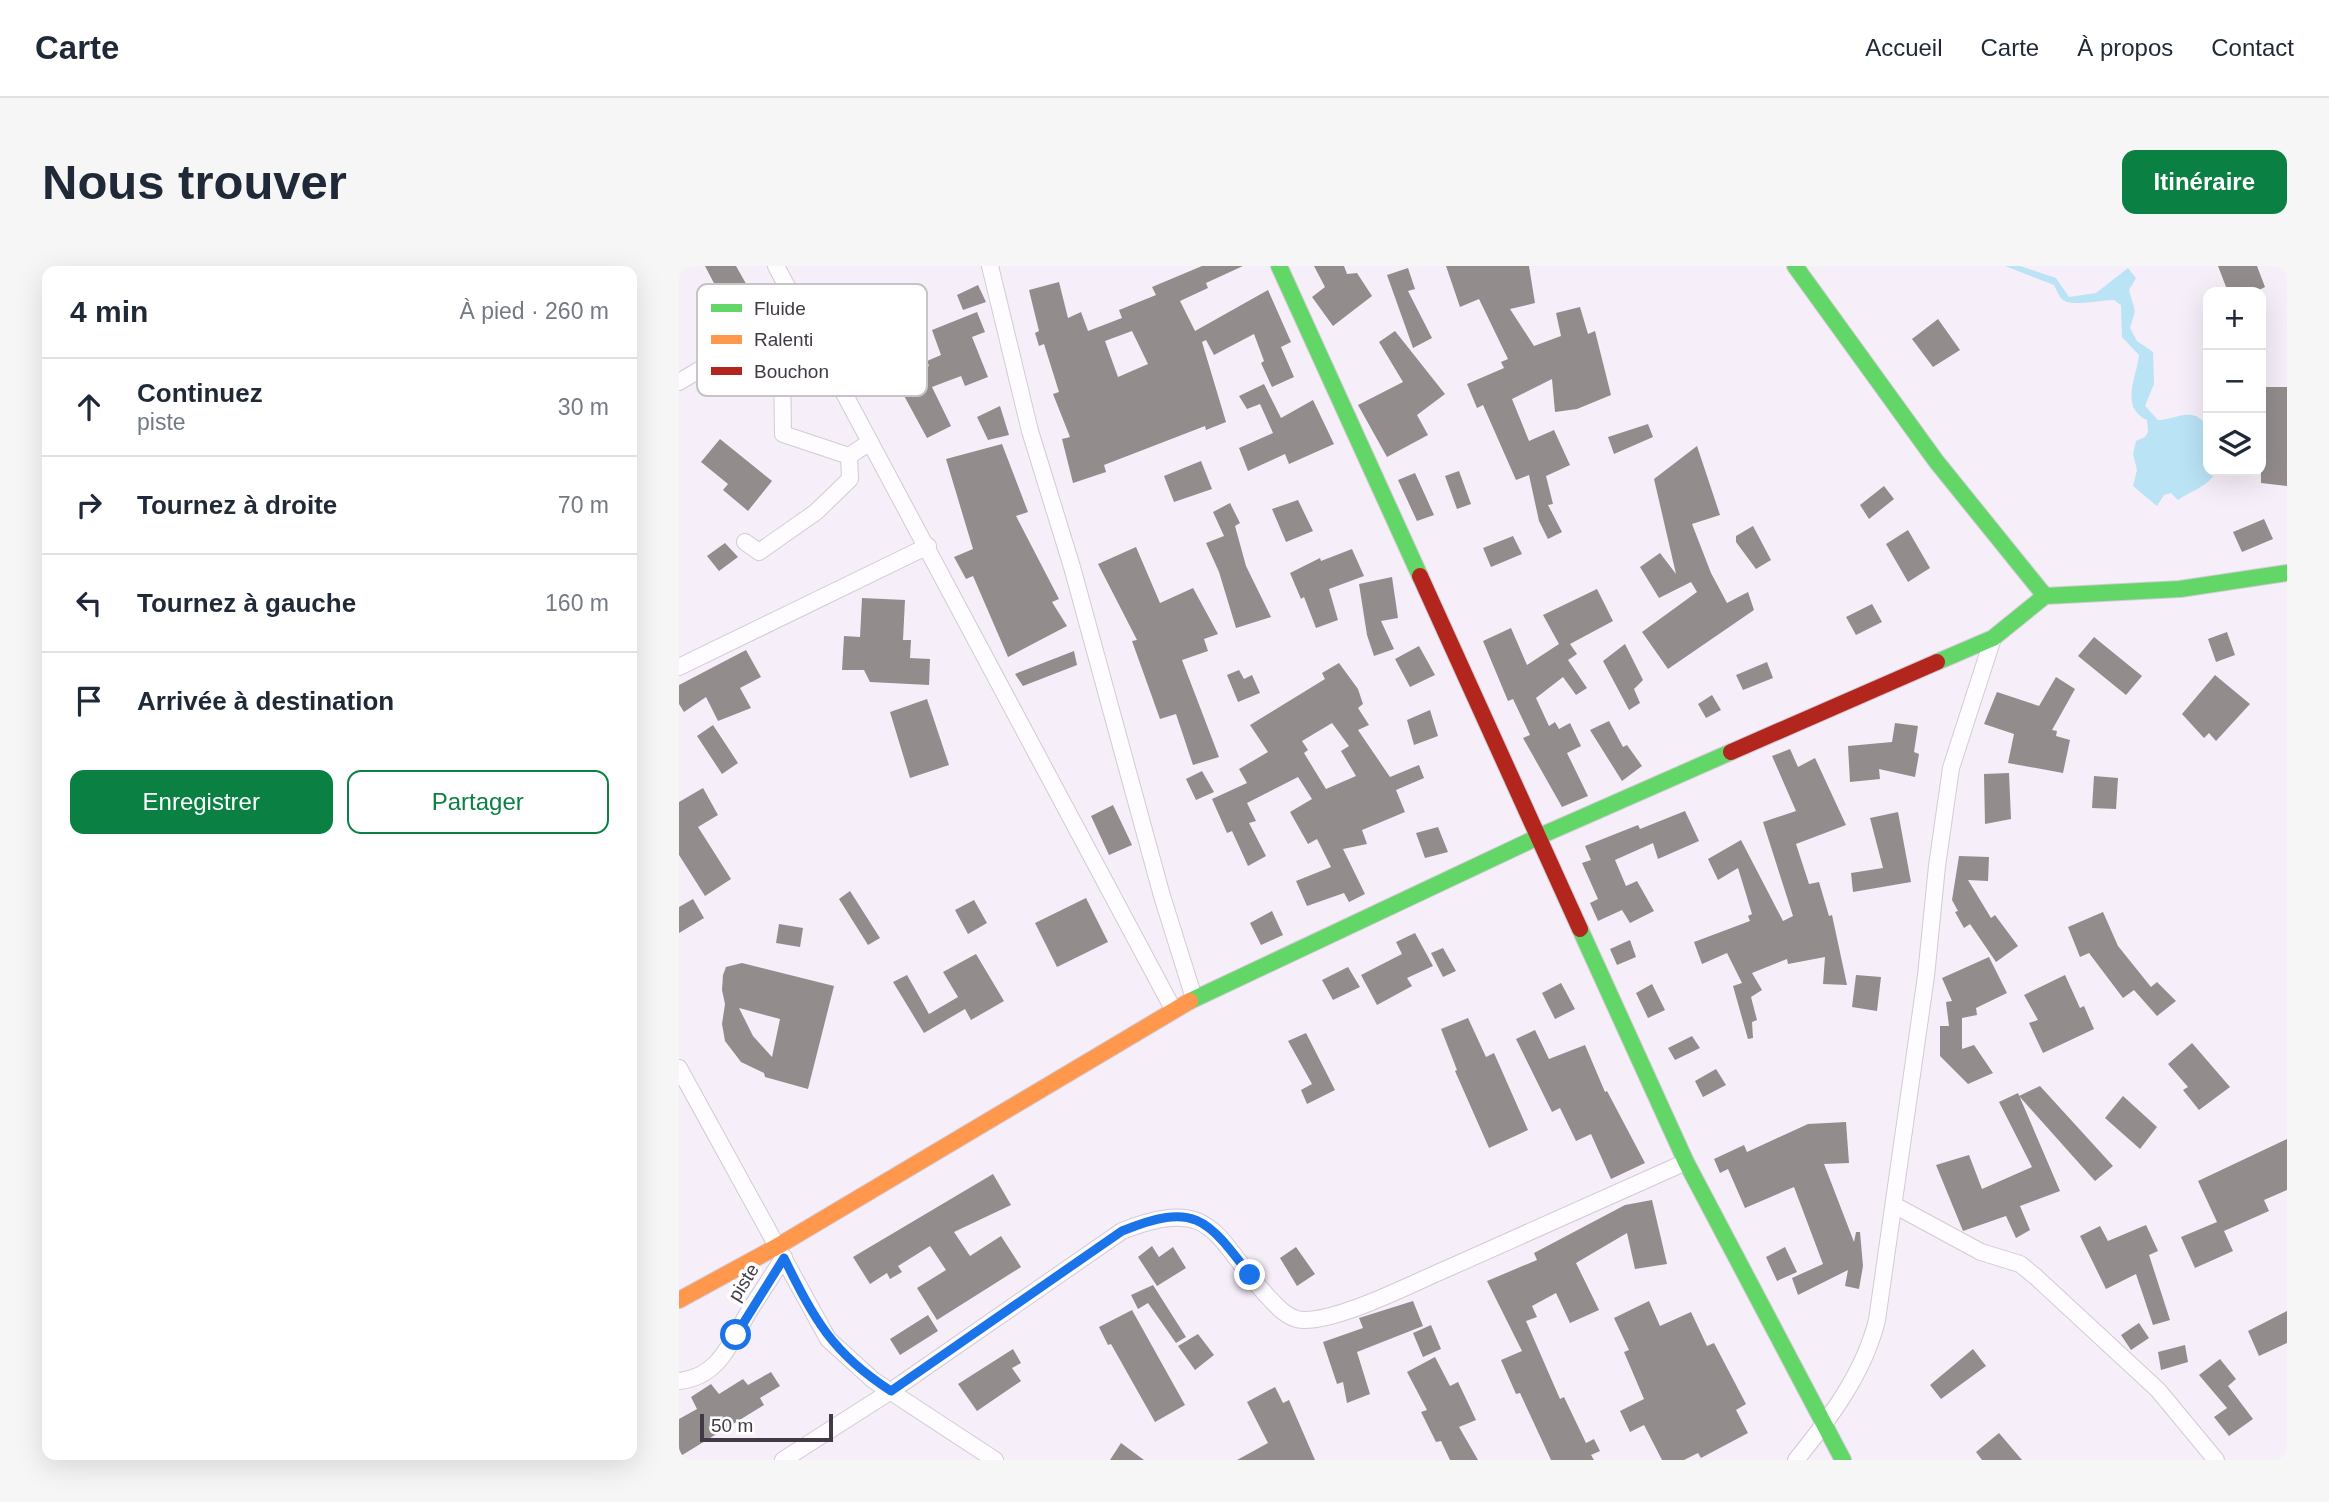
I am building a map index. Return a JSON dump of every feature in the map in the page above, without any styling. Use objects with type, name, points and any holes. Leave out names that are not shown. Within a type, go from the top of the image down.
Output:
[{"type":"main road","points":[[1279,266],[1686,1162],[1826,1423],[1843,1460]]},
{"type":"main road","points":[[1795,266],[1935,461],[2045,596]]},
{"type":"main road","points":[[679,1300],[781,1252],[1194,998],[1540,836],[1993,638],[2045,596],[2180,589],[2287,573]]},
{"type":"street","points":[[776,266],[785,284]]},
{"type":"street","points":[[990,266],[1030,431],[1072,567],[1158,883],[1194,998]]},
{"type":"street","points":[[679,382],[697,371]]},
{"type":"street","points":[[782,396],[783,434],[849,456]]},
{"type":"street","points":[[845,396],[928,546],[1173,1009]]},
{"type":"street","points":[[849,456],[870,442]]},
{"type":"street","points":[[745,542],[759,552],[816,512],[850,479],[849,456]]},
{"type":"street","points":[[679,667],[928,546]]},
{"type":"street","points":[[1796,1460],[1826,1423],[1865,1359],[1873,1339],[1926,976],[1937,866],[1951,768],[1993,638]]},
{"type":"street","points":[[679,1068],[828,1339],[840,1353],[891,1391],[995,1460]]},
{"type":"street","points":[[783,1460],[891,1391],[1122,1231],[1153,1218],[1178,1215],[1205,1222],[1280,1309],[1302,1320],[1339,1312],[1409,1285],[1686,1162]]},
{"type":"street","points":[[1894,1205],[1981,1252],[2020,1264],[2036,1276],[2158,1390],[2216,1460]]},
{"type":"street","name":"piste","points":[[679,1381],[692,1380],[709,1371],[724,1358],[781,1252]]},
{"type":"water","points":[[2005,266],[2020,266],[2056,278],[2069,297],[2096,293],[2128,268],[2136,278],[2129,290],[2135,311],[2130,328],[2137,341],[2153,352],[2154,384],[2145,406],[2158,420],[2192,415],[2203,422],[2203,476],[2213,476],[2209,481],[2178,500],[2171,493],[2164,495],[2157,506],[2133,486],[2137,470],[2133,454],[2136,441],[2145,437],[2148,432],[2147,420],[2139,414],[2132,400],[2139,355],[2122,337],[2121,305],[2114,300],[2067,302],[2060,297],[2054,285]]},
{"type":"building","points":[[705,266],[736,266],[746,284],[714,284]]},
{"type":"building","points":[[1202,266],[1243,266],[1206,283],[1208,288],[1180,301],[1195,331],[1268,290],[1291,342],[1281,347],[1294,377],[1272,387],[1261,363],[1264,361],[1254,334],[1214,355],[1206,340],[1202,342],[1226,422],[1206,430],[1205,426],[1104,465],[1106,472],[1073,483],[1062,439],[1070,437],[1053,394],[1059,392],[1044,344],[1039,346],[1035,333],[1039,331],[1029,290],[1059,282],[1068,318],[1081,312],[1088,331],[1122,318],[1119,310],[1156,295],[1152,287]],"holes":[[[1132,331],[1148,364],[1118,377],[1105,341]]]},
{"type":"building","points":[[1314,266],[1344,266],[1347,274],[1357,273],[1372,296],[1333,326],[1312,297],[1325,287]]},
{"type":"building","points":[[1446,266],[1529,266],[1535,303],[1510,309],[1534,346],[1561,336],[1556,313],[1580,307],[1588,334],[1595,331],[1611,395],[1577,409],[1555,412],[1552,379],[1512,399],[1529,441],[1554,430],[1570,465],[1546,476],[1553,504],[1548,505],[1562,532],[1548,539],[1539,521],[1529,475],[1516,480],[1483,405],[1477,408],[1467,384],[1504,368],[1501,362],[1508,359],[1479,299],[1460,307]]},
{"type":"building","points":[[2218,266],[2257,266],[2265,287],[2226,287]]},
{"type":"building","points":[[1408,268],[1415,289],[1408,291],[1432,338],[1413,348],[1387,275]]},
{"type":"building","points":[[978,285],[986,302],[963,310],[957,295]]},
{"type":"building","points":[[977,312],[985,332],[972,337],[988,377],[965,386],[961,376],[932,387],[951,426],[927,438],[904,396],[927,396],[927,361],[941,355],[932,330]]},
{"type":"building","points":[[1938,319],[1960,350],[1933,367],[1912,339]]},
{"type":"building","points":[[1395,331],[1445,394],[1417,415],[1428,435],[1387,457],[1358,405],[1403,382],[1379,342]]},
{"type":"building","points":[[1264,384],[1281,418],[1313,400],[1334,444],[1289,464],[1285,454],[1248,471],[1239,448],[1273,433],[1260,404],[1247,409],[1239,396]]},
{"type":"building","points":[[2266,387],[2287,387],[2287,486],[2261,483],[2261,476],[2266,476]]},
{"type":"building","points":[[1000,406],[1009,435],[988,440],[977,417]]},
{"type":"building","points":[[1648,424],[1653,437],[1614,454],[1608,437]]},
{"type":"building","points":[[720,439],[772,481],[748,511],[723,490],[728,484],[701,462]]},
{"type":"building","points":[[1002,444],[1028,512],[1016,516],[1059,599],[1052,602],[1067,626],[1008,657],[973,576],[966,579],[954,557],[973,549],[946,459]]},
{"type":"building","points":[[1697,446],[1720,515],[1692,524],[1711,573],[1727,603],[1748,592],[1754,610],[1668,669],[1642,632],[1697,592],[1691,582],[1659,598],[1640,567],[1660,553],[1676,574],[1654,479]]},
{"type":"building","points":[[1201,461],[1212,489],[1174,502],[1164,476]]},
{"type":"building","points":[[1459,471],[1471,504],[1457,509],[1445,476]]},
{"type":"building","points":[[1415,473],[1434,515],[1417,521],[1398,480]]},
{"type":"building","points":[[1884,486],[1894,499],[1869,519],[1860,505]]},
{"type":"building","points":[[1298,500],[1313,531],[1286,542],[1272,509]]},
{"type":"building","points":[[1230,503],[1240,523],[1235,526],[1246,566],[1271,617],[1236,628],[1219,572],[1206,543],[1224,536],[1213,512]]},
{"type":"building","points":[[2264,519],[2273,539],[2242,552],[2233,532]]},
{"type":"building","points":[[1753,526],[1771,560],[1756,569],[1736,542],[1736,536]]},
{"type":"building","points":[[1908,530],[1930,568],[1908,582],[1886,544]]},
{"type":"building","points":[[1513,536],[1522,554],[1491,567],[1483,548]]},
{"type":"building","points":[[725,543],[738,557],[719,571],[707,556]]},
{"type":"building","points":[[1136,547],[1160,603],[1193,588],[1218,634],[1204,639],[1208,651],[1182,660],[1219,757],[1193,765],[1176,714],[1160,719],[1132,641],[1137,640],[1098,564]]},
{"type":"building","points":[[1352,549],[1364,576],[1329,589],[1338,620],[1316,628],[1304,597],[1301,599],[1290,573],[1320,558],[1321,561]]},
{"type":"building","points":[[1392,577],[1398,618],[1381,621],[1394,649],[1374,656],[1367,635],[1359,584]]},
{"type":"building","points":[[1597,589],[1613,621],[1570,644],[1577,654],[1568,660],[1587,688],[1576,695],[1563,677],[1536,698],[1549,726],[1555,722],[1559,729],[1570,723],[1581,746],[1567,753],[1588,796],[1562,807],[1523,738],[1530,735],[1513,699],[1508,701],[1483,641],[1511,628],[1527,665],[1559,644],[1543,615]]},
{"type":"building","points":[[862,598],[905,600],[903,640],[911,640],[910,658],[930,659],[929,685],[870,682],[864,670],[842,670],[844,636],[860,637]]},
{"type":"building","points":[[1872,604],[1882,622],[1856,635],[1846,617]]},
{"type":"building","points":[[2227,632],[2235,655],[2216,662],[2208,639]]},
{"type":"building","points":[[2094,637],[2142,676],[2126,695],[2078,656]]},
{"type":"building","points":[[1625,644],[1643,680],[1634,689],[1640,703],[1629,710],[1603,661]]},
{"type":"building","points":[[1419,646],[1435,675],[1410,687],[1395,659]]},
{"type":"building","points":[[746,650],[761,677],[740,688],[751,708],[718,721],[706,697],[684,712],[679,704],[679,685]]},
{"type":"building","points":[[1074,651],[1077,665],[1023,686],[1015,674]]},
{"type":"building","points":[[1767,662],[1773,678],[1743,690],[1736,675]]},
{"type":"building","points":[[1339,663],[1358,689],[1363,704],[1358,708],[1369,725],[1358,730],[1390,777],[1419,765],[1424,778],[1396,790],[1405,812],[1362,830],[1367,844],[1343,849],[1365,894],[1349,902],[1344,893],[1307,906],[1296,881],[1331,867],[1317,839],[1308,844],[1290,812],[1312,799],[1298,777],[1247,803],[1256,821],[1249,823],[1266,856],[1248,866],[1232,831],[1227,833],[1212,799],[1247,783],[1239,769],[1268,752],[1250,725],[1325,679],[1322,673]],"holes":[[[1332,723],[1349,746],[1341,751],[1356,776],[1326,789],[1304,753],[1308,750],[1302,741]]]},
{"type":"building","points":[[1239,670],[1244,679],[1252,675],[1260,693],[1238,702],[1227,675]]},
{"type":"building","points":[[2215,675],[2250,704],[2216,741],[2209,733],[2204,738],[2182,714]]},
{"type":"building","points":[[2056,677],[2075,689],[2052,730],[2057,731],[2056,736],[2070,740],[2063,773],[2008,763],[2014,734],[1984,724],[1997,692],[2039,706]]},
{"type":"building","points":[[1712,695],[1721,710],[1706,718],[1698,704]]},
{"type":"building","points":[[927,699],[949,765],[910,778],[890,712]]},
{"type":"building","points":[[1430,710],[1438,736],[1414,745],[1407,720]]},
{"type":"building","points":[[1609,721],[1623,747],[1627,745],[1642,766],[1622,781],[1590,730]]},
{"type":"building","points":[[1895,723],[1918,726],[1914,752],[1919,754],[1915,777],[1879,769],[1880,779],[1850,782],[1848,746],[1892,742]]},
{"type":"building","points":[[713,725],[738,763],[722,774],[697,736]]},
{"type":"building","points":[[1790,749],[1798,767],[1815,758],[1846,825],[1796,844],[1809,884],[1819,882],[1829,916],[1832,915],[1847,985],[1823,984],[1825,957],[1788,964],[1787,959],[1752,973],[1762,990],[1751,997],[1757,1020],[1752,1022],[1753,1038],[1748,1039],[1733,986],[1742,983],[1727,953],[1702,964],[1694,942],[1750,921],[1748,916],[1752,914],[1738,868],[1718,880],[1708,859],[1741,840],[1783,921],[1793,916],[1763,822],[1796,811],[1772,756]]},
{"type":"building","points":[[1202,771],[1214,792],[1196,800],[1186,779]]},
{"type":"building","points":[[2009,773],[2011,819],[1985,824],[1984,774]]},
{"type":"building","points":[[2094,776],[2118,778],[2116,809],[2092,808]]},
{"type":"building","points":[[703,788],[718,815],[698,827],[731,879],[705,896],[679,855],[679,802]]},
{"type":"building","points":[[1113,805],[1132,845],[1109,855],[1091,816]]},
{"type":"building","points":[[1685,811],[1699,841],[1658,859],[1653,843],[1615,860],[1626,886],[1637,881],[1654,911],[1630,923],[1622,910],[1598,921],[1590,903],[1598,899],[1582,863],[1591,860],[1585,846],[1638,825],[1640,829]]},
{"type":"building","points":[[1898,812],[1911,882],[1853,892],[1851,873],[1883,868],[1870,818]]},
{"type":"building","points":[[1438,827],[1448,852],[1425,858],[1416,833]]},
{"type":"building","points":[[1959,856],[1989,857],[1988,881],[1968,880],[1991,918],[1995,915],[2018,946],[1996,962],[1970,924],[1964,928],[1955,912],[1958,911],[1952,900]]},
{"type":"building","points":[[850,891],[880,938],[868,945],[839,899]]},
{"type":"building","points":[[1086,898],[1108,942],[1057,967],[1035,923]]},
{"type":"building","points":[[693,899],[704,918],[679,933],[679,907]]},
{"type":"building","points":[[974,900],[987,923],[968,934],[955,910]]},
{"type":"building","points":[[1272,911],[1283,935],[1261,945],[1250,923]]},
{"type":"building","points":[[2103,912],[2118,946],[2151,987],[2157,982],[2176,1001],[2157,1016],[2134,990],[2123,998],[2089,953],[2080,957],[2068,927]]},
{"type":"building","points":[[779,924],[803,928],[800,947],[776,943]]},
{"type":"building","points":[[1415,933],[1433,966],[1407,978],[1412,986],[1377,1005],[1361,975],[1402,954],[1396,942]]},
{"type":"building","points":[[1630,940],[1636,957],[1617,965],[1610,949]]},
{"type":"building","points":[[1443,948],[1456,971],[1443,977],[1431,953]]},
{"type":"building","points":[[976,954],[1004,1001],[971,1020],[965,1009],[924,1033],[893,982],[907,975],[929,1014],[958,997],[943,972]]},
{"type":"building","points":[[1989,957],[2007,993],[1976,1008],[1977,1015],[1962,1018],[1962,1049],[1974,1045],[1993,1073],[1968,1084],[1940,1056],[1940,1026],[1949,1026],[1946,1002],[1952,1001],[1942,978]]},
{"type":"building","points":[[742,963],[834,986],[808,1089],[765,1077],[764,1073],[741,1062],[725,1041],[722,1024],[725,1004],[722,990],[726,967]],"holes":[[[739,1008],[780,1019],[772,1057],[753,1036]]]},
{"type":"building","points":[[1348,967],[1360,987],[1333,1000],[1322,980]]},
{"type":"building","points":[[1856,975],[1881,977],[1877,1011],[1852,1007]]},
{"type":"building","points":[[2065,975],[2080,1008],[2084,1006],[2094,1029],[2043,1053],[2029,1023],[2038,1020],[2024,995]]},
{"type":"building","points":[[1561,983],[1575,1009],[1555,1019],[1542,993]]},
{"type":"building","points":[[1652,984],[1665,1010],[1648,1018],[1636,993]]},
{"type":"building","points":[[1468,1018],[1486,1057],[1494,1053],[1528,1130],[1489,1148],[1455,1071],[1457,1070],[1441,1029]]},
{"type":"building","points":[[1535,1030],[1549,1059],[1585,1045],[1605,1092],[1607,1091],[1645,1163],[1611,1179],[1591,1134],[1576,1141],[1560,1108],[1552,1112],[1516,1039]]},
{"type":"building","points":[[1306,1033],[1335,1090],[1307,1104],[1301,1090],[1312,1084],[1288,1041]]},
{"type":"building","points":[[1692,1036],[1700,1048],[1675,1060],[1668,1048]]},
{"type":"building","points":[[2192,1043],[2230,1087],[2199,1110],[2183,1090],[2188,1087],[2168,1064]]},
{"type":"building","points":[[1716,1069],[1726,1085],[1703,1097],[1695,1081]]},
{"type":"building","points":[[2040,1086],[2113,1166],[2095,1181],[2019,1096]]},
{"type":"building","points":[[2018,1093],[2060,1191],[2020,1206],[2030,1230],[2016,1238],[2006,1216],[1963,1231],[1936,1165],[1969,1155],[1982,1189],[2032,1167],[1999,1102]]},
{"type":"building","points":[[2123,1096],[2157,1127],[2140,1149],[2105,1118]]},
{"type":"building","points":[[1846,1122],[1849,1163],[1824,1164],[1854,1242],[1856,1232],[1860,1232],[1863,1266],[1859,1289],[1845,1286],[1848,1270],[1798,1295],[1792,1278],[1823,1264],[1794,1187],[1745,1208],[1728,1169],[1720,1173],[1714,1159],[1744,1145],[1747,1152],[1808,1124]]},
{"type":"building","points":[[2287,1139],[2287,1190],[2264,1200],[2269,1211],[2224,1231],[2233,1251],[2195,1268],[2181,1237],[2217,1222],[2198,1181]]},
{"type":"building","points":[[993,1174],[1011,1205],[954,1232],[970,1256],[1001,1236],[1021,1267],[937,1320],[917,1288],[946,1270],[930,1246],[898,1266],[902,1272],[890,1279],[887,1273],[870,1284],[853,1257]]},
{"type":"building","points":[[1652,1200],[1667,1264],[1635,1269],[1627,1233],[1576,1263],[1599,1310],[1570,1323],[1556,1293],[1532,1306],[1537,1317],[1526,1321],[1560,1399],[1564,1397],[1586,1443],[1594,1439],[1600,1451],[1591,1455],[1594,1460],[1551,1460],[1520,1393],[1516,1394],[1501,1360],[1522,1351],[1487,1281],[1537,1260],[1534,1253],[1625,1205]]},
{"type":"building","points":[[2146,1225],[2158,1251],[2149,1255],[2170,1320],[2153,1325],[2136,1274],[2106,1289],[2080,1236],[2100,1226],[2108,1241]]},
{"type":"building","points":[[1152,1246],[1159,1257],[1173,1247],[1186,1268],[1157,1286],[1138,1257]]},
{"type":"building","points":[[1296,1247],[1315,1274],[1297,1286],[1280,1258]]},
{"type":"building","points":[[1785,1247],[1797,1272],[1777,1281],[1766,1257]]},
{"type":"building","points":[[1153,1285],[1186,1337],[1176,1343],[1148,1303],[1138,1309],[1131,1295]]},
{"type":"building","points":[[1413,1301],[1423,1326],[1357,1352],[1370,1394],[1347,1403],[1343,1382],[1337,1384],[1323,1342],[1363,1328],[1359,1318]]},
{"type":"building","points":[[1649,1301],[1660,1326],[1691,1312],[1707,1346],[1714,1343],[1746,1404],[1736,1410],[1748,1433],[1701,1458],[1698,1453],[1684,1460],[1662,1460],[1644,1425],[1630,1432],[1620,1411],[1644,1399],[1624,1352],[1629,1350],[1614,1318]]},
{"type":"building","points":[[1132,1310],[1185,1405],[1155,1422],[1099,1327]]},
{"type":"building","points":[[2287,1311],[2287,1343],[2259,1356],[2248,1331]]},
{"type":"building","points":[[928,1315],[938,1331],[900,1355],[890,1339]]},
{"type":"building","points":[[2139,1323],[2149,1338],[2131,1350],[2121,1335]]},
{"type":"building","points":[[1431,1325],[1441,1349],[1423,1357],[1413,1333]]},
{"type":"building","points":[[1198,1334],[1214,1355],[1195,1370],[1178,1346]]},
{"type":"building","points":[[2185,1345],[2188,1362],[2161,1370],[2158,1352]]},
{"type":"building","points":[[1013,1349],[1021,1363],[1012,1368],[1021,1381],[977,1411],[958,1384]]},
{"type":"building","points":[[1973,1349],[1986,1366],[1941,1399],[1930,1385]]},
{"type":"building","points":[[1435,1357],[1450,1386],[1458,1382],[1476,1420],[1459,1427],[1478,1460],[1450,1460],[1441,1441],[1436,1442],[1421,1412],[1427,1410],[1407,1372]]},
{"type":"building","points":[[2220,1359],[2236,1379],[2228,1386],[2253,1419],[2229,1436],[2214,1417],[2227,1408],[2199,1375]]},
{"type":"building","points":[[771,1372],[780,1386],[760,1398],[764,1405],[679,1457],[679,1419],[697,1409],[691,1397],[711,1384],[719,1394],[743,1379],[748,1385]]},
{"type":"building","points":[[1275,1387],[1283,1403],[1289,1400],[1315,1460],[1237,1460],[1268,1443],[1247,1402]]},
{"type":"building","points":[[1999,1433],[2022,1460],[1982,1460],[1976,1452]]},
{"type":"building","points":[[1121,1443],[1144,1460],[1110,1460]]},
{"type":"traffic: fast","points":[[1279,266],[1420,576]]},
{"type":"traffic: fast","points":[[1795,266],[1936,461],[2045,596]]},
{"type":"traffic: fast","points":[[1937,662],[1993,638],[2045,596],[2180,589],[2287,573]]},
{"type":"traffic: fast","points":[[1190,1001],[1540,836],[1731,752]]},
{"type":"traffic: fast","points":[[1580,929],[1686,1162],[1843,1460]]},
{"type":"traffic: slow","points":[[679,1300],[778,1246],[1190,1001]]},
{"type":"traffic: jam","points":[[1420,576],[1580,929]]},
{"type":"traffic: jam","points":[[1731,752],[1937,662]]},
{"type":"route","points":[[736,1335],[784,1258],[828,1339],[840,1353],[891,1391],[1122,1231],[1153,1218],[1178,1215],[1205,1222],[1224,1241],[1250,1275]]}]
